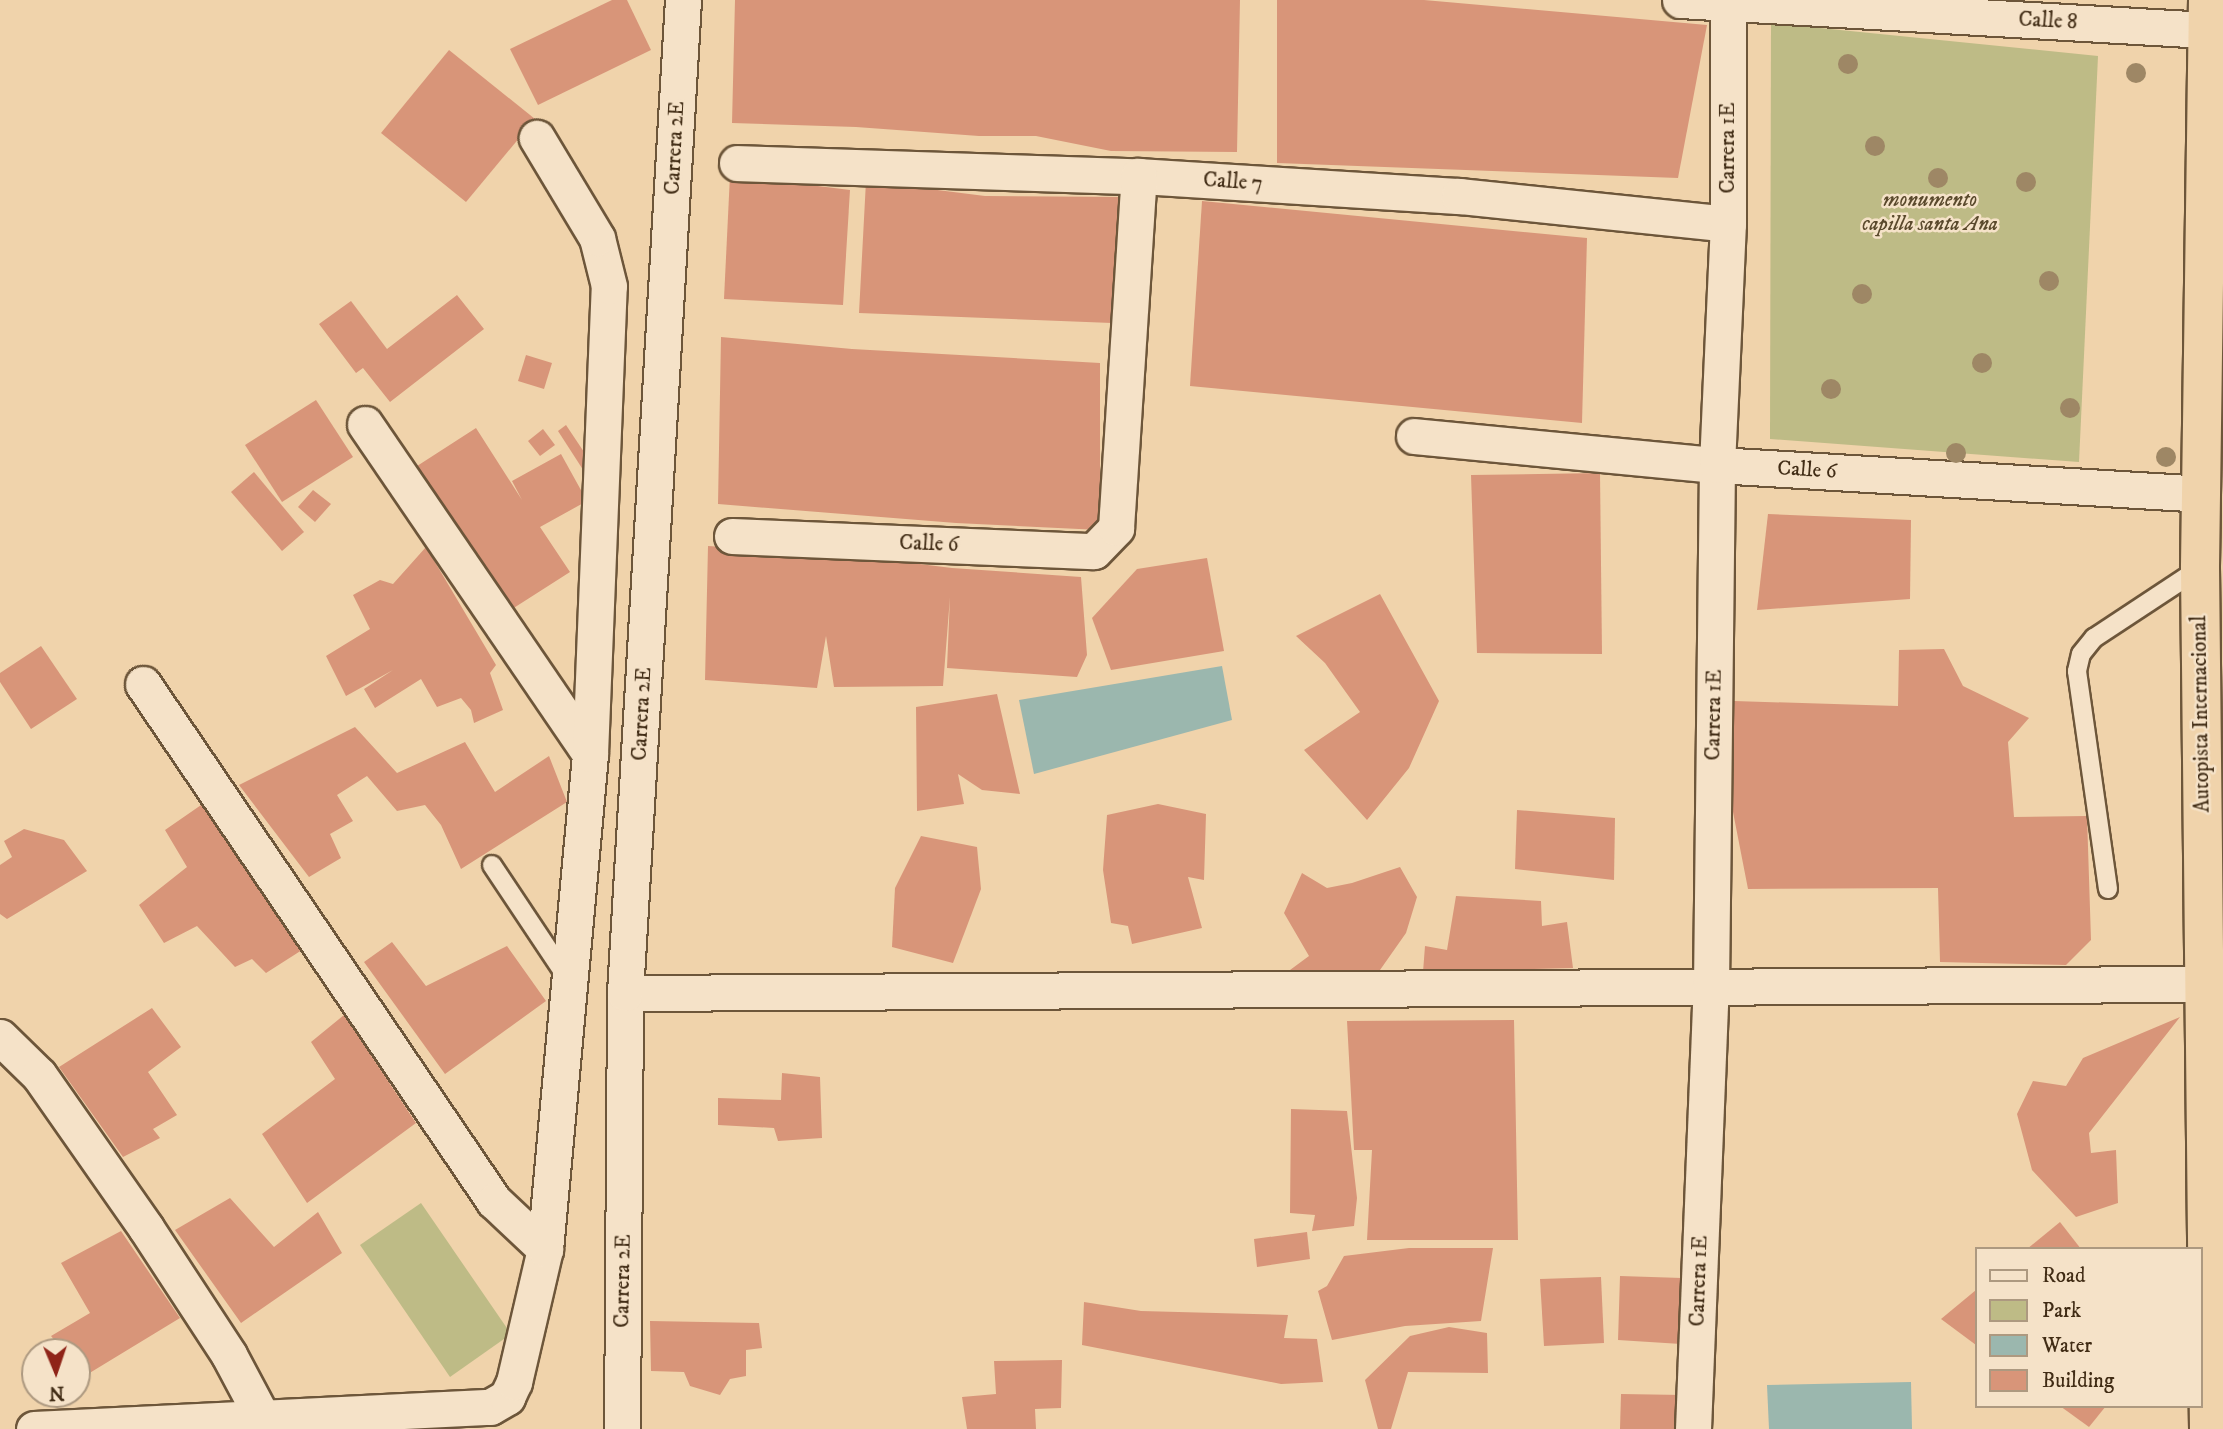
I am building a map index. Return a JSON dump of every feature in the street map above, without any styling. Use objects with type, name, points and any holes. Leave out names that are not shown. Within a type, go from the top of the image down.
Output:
[{"type":"highway","name":"Autopista Internacional","points":[[2208,15],[2200,568],[2210,1429]]},
{"type":"street","name":"Carrera 2E","points":[[621,1429],[625,993],[683,0]]},
{"type":"street","name":"Calle 8","points":[[1680,0],[2208,15]]},
{"type":"street","name":"Carrera 1E","points":[[1693,1429],[1711,986],[1717,465],[1728,224],[1728,2]]},
{"type":"street","points":[[34,1429],[490,1407],[507,1397],[514,1382],[545,1249],[590,754],[609,286],[597,238],[537,138]]},
{"type":"street","name":"Calle 7","points":[[737,163],[1139,176],[1459,197],[1728,224]]},
{"type":"street","name":"Calle 6","points":[[732,536],[1094,551],[1116,528],[1139,176]]},
{"type":"street","points":[[365,424],[590,754]]},
{"type":"street","name":"Calle 6","points":[[1414,436],[1717,465],[2200,494]]},
{"type":"street","points":[[143,684],[494,1201],[545,1249]]},
{"type":"street","points":[[625,993],[2204,984]]},
{"type":"street","points":[[0,1037],[38,1075],[146,1228],[229,1355],[262,1418]]},
{"type":"lane","points":[[2108,888],[2077,671],[2081,653],[2094,638],[2200,568]]},
{"type":"lane","points":[[492,865],[569,981]]},
{"type":"green space","name":"monumento capilla santa Ana","points":[[1771,23],[2098,56],[2079,462],[1770,439]]},
{"type":"green space","points":[[421,1203],[511,1334],[450,1377],[360,1245]]},
{"type":"water","points":[[1222,666],[1232,720],[1034,774],[1019,700]]},
{"type":"water","points":[[1911,1382],[1912,1429],[1769,1429],[1767,1385]]},
{"type":"building","points":[[612,0],[627,0],[651,50],[538,105],[510,49]]},
{"type":"building","points":[[735,0],[1240,0],[1237,152],[1111,151],[1036,136],[979,136],[856,127],[732,123]]},
{"type":"building","points":[[1277,0],[1424,0],[1707,25],[1678,178],[1277,163]]},
{"type":"building","points":[[449,50],[535,119],[466,202],[381,133]]},
{"type":"building","points":[[730,175],[850,190],[843,305],[724,299]]},
{"type":"building","points":[[866,181],[985,196],[1122,197],[1112,323],[859,313]]},
{"type":"building","points":[[1202,201],[1587,238],[1582,423],[1190,386]]},
{"type":"building","points":[[457,295],[484,329],[390,402],[363,368],[356,373],[319,324],[351,301],[387,349]]},
{"type":"building","points":[[721,337],[852,349],[1100,363],[1100,530],[956,523],[718,504]]},
{"type":"building","points":[[526,355],[552,363],[544,389],[518,381]]},
{"type":"building","points":[[316,400],[353,457],[282,502],[245,445]]},
{"type":"building","points":[[566,425],[598,473],[589,479],[558,431]]},
{"type":"building","points":[[476,428],[522,500],[512,481],[561,454],[587,501],[540,527],[570,572],[509,611],[414,468]]},
{"type":"building","points":[[543,429],[555,445],[540,456],[528,441]]},
{"type":"building","points":[[254,472],[304,532],[282,551],[231,492]]},
{"type":"building","points":[[1600,473],[1602,654],[1477,653],[1471,475]]},
{"type":"building","points":[[313,490],[331,504],[315,522],[298,507]]},
{"type":"building","points":[[1768,514],[1911,520],[1910,599],[1757,610]]},
{"type":"building","points":[[708,546],[838,554],[952,568],[1081,577],[1087,655],[1077,677],[947,668],[950,597],[943,686],[834,687],[826,636],[817,688],[705,680]]},
{"type":"building","points":[[426,547],[496,665],[490,673],[503,710],[474,723],[471,710],[461,698],[437,707],[421,679],[375,708],[364,689],[393,670],[346,696],[326,656],[370,629],[353,595],[380,580],[393,584]]},
{"type":"building","points":[[1207,558],[1224,651],[1111,670],[1092,618],[1137,569]]},
{"type":"building","points":[[1380,594],[1439,701],[1409,768],[1367,820],[1304,750],[1360,712],[1325,663],[1296,636]]},
{"type":"building","points":[[41,646],[77,699],[31,729],[0,682],[0,673]]},
{"type":"building","points":[[1944,649],[1963,686],[2029,718],[2008,742],[2014,817],[2087,816],[2091,940],[2066,965],[1940,962],[1938,888],[1748,889],[1733,812],[1734,701],[1898,706],[1899,650]]},
{"type":"building","points":[[997,694],[1020,794],[982,790],[958,774],[964,804],[917,811],[916,707]]},
{"type":"building","points":[[355,727],[397,773],[465,742],[495,792],[549,756],[567,802],[461,869],[441,825],[425,805],[397,811],[367,776],[337,795],[353,821],[330,834],[341,858],[309,877],[239,785]]},
{"type":"building","points":[[204,803],[302,950],[266,973],[252,959],[235,967],[197,926],[164,943],[139,905],[187,867],[165,830]]},
{"type":"building","points":[[1158,804],[1206,814],[1204,880],[1188,877],[1202,928],[1132,944],[1128,926],[1111,923],[1103,870],[1107,815]]},
{"type":"building","points":[[1517,810],[1615,818],[1614,880],[1515,869]]},
{"type":"building","points":[[24,829],[64,840],[87,871],[7,919],[0,914],[0,865],[12,857],[4,841]]},
{"type":"building","points":[[921,836],[977,847],[981,889],[953,963],[892,947],[895,888]]},
{"type":"building","points":[[1400,867],[1417,897],[1406,933],[1380,970],[1290,970],[1309,956],[1284,913],[1302,873],[1327,888],[1352,883]]},
{"type":"building","points":[[1456,896],[1541,901],[1542,926],[1567,922],[1573,968],[1423,972],[1425,946],[1447,950]]},
{"type":"building","points":[[392,942],[426,986],[507,946],[546,1001],[445,1074],[364,962]]},
{"type":"building","points":[[152,1008],[181,1047],[148,1072],[177,1115],[153,1129],[160,1138],[123,1157],[59,1067]]},
{"type":"building","points":[[344,1015],[416,1123],[307,1203],[262,1134],[335,1079],[311,1042]]},
{"type":"building","points":[[2180,1017],[2089,1133],[2091,1153],[2116,1150],[2118,1203],[2076,1217],[2032,1170],[2017,1114],[2033,1081],[2066,1086],[2083,1058]]},
{"type":"building","points":[[1514,1020],[1518,1240],[1367,1240],[1372,1150],[1354,1150],[1347,1021]]},
{"type":"building","points":[[782,1073],[820,1077],[822,1138],[778,1141],[774,1128],[718,1125],[718,1098],[781,1100]]},
{"type":"building","points":[[1291,1109],[1347,1111],[1357,1198],[1354,1226],[1312,1231],[1315,1215],[1290,1213]]},
{"type":"building","points":[[230,1198],[274,1247],[318,1212],[342,1253],[241,1323],[175,1230]]},
{"type":"building","points":[[2060,1222],[2079,1247],[2029,1247]]},
{"type":"building","points":[[121,1231],[180,1318],[91,1372],[91,1338],[51,1336],[90,1313],[61,1263]]},
{"type":"building","points":[[1307,1232],[1310,1259],[1257,1267],[1254,1239]]},
{"type":"building","points":[[1409,1248],[1493,1248],[1481,1321],[1405,1326],[1332,1340],[1318,1291],[1327,1286],[1344,1256]]},
{"type":"building","points":[[1620,1276],[1682,1278],[1681,1344],[1618,1340]]},
{"type":"building","points":[[1601,1277],[1604,1343],[1544,1346],[1540,1279]]},
{"type":"building","points":[[1974,1292],[1974,1344],[1941,1319]]},
{"type":"building","points":[[1084,1302],[1141,1311],[1288,1315],[1284,1338],[1317,1339],[1323,1382],[1281,1384],[1082,1345]]},
{"type":"building","points":[[650,1321],[759,1323],[762,1348],[746,1350],[746,1376],[730,1379],[720,1395],[690,1386],[684,1372],[651,1371]]},
{"type":"building","points":[[1449,1327],[1487,1333],[1488,1373],[1408,1372],[1391,1429],[1378,1429],[1365,1380],[1410,1336]]},
{"type":"building","points":[[1062,1360],[1061,1408],[1035,1409],[1036,1429],[967,1429],[962,1397],[996,1394],[994,1361]]},
{"type":"building","points":[[1621,1394],[1683,1395],[1681,1429],[1620,1429]]},
{"type":"building","points":[[2063,1408],[2104,1408],[2089,1427]]}]
